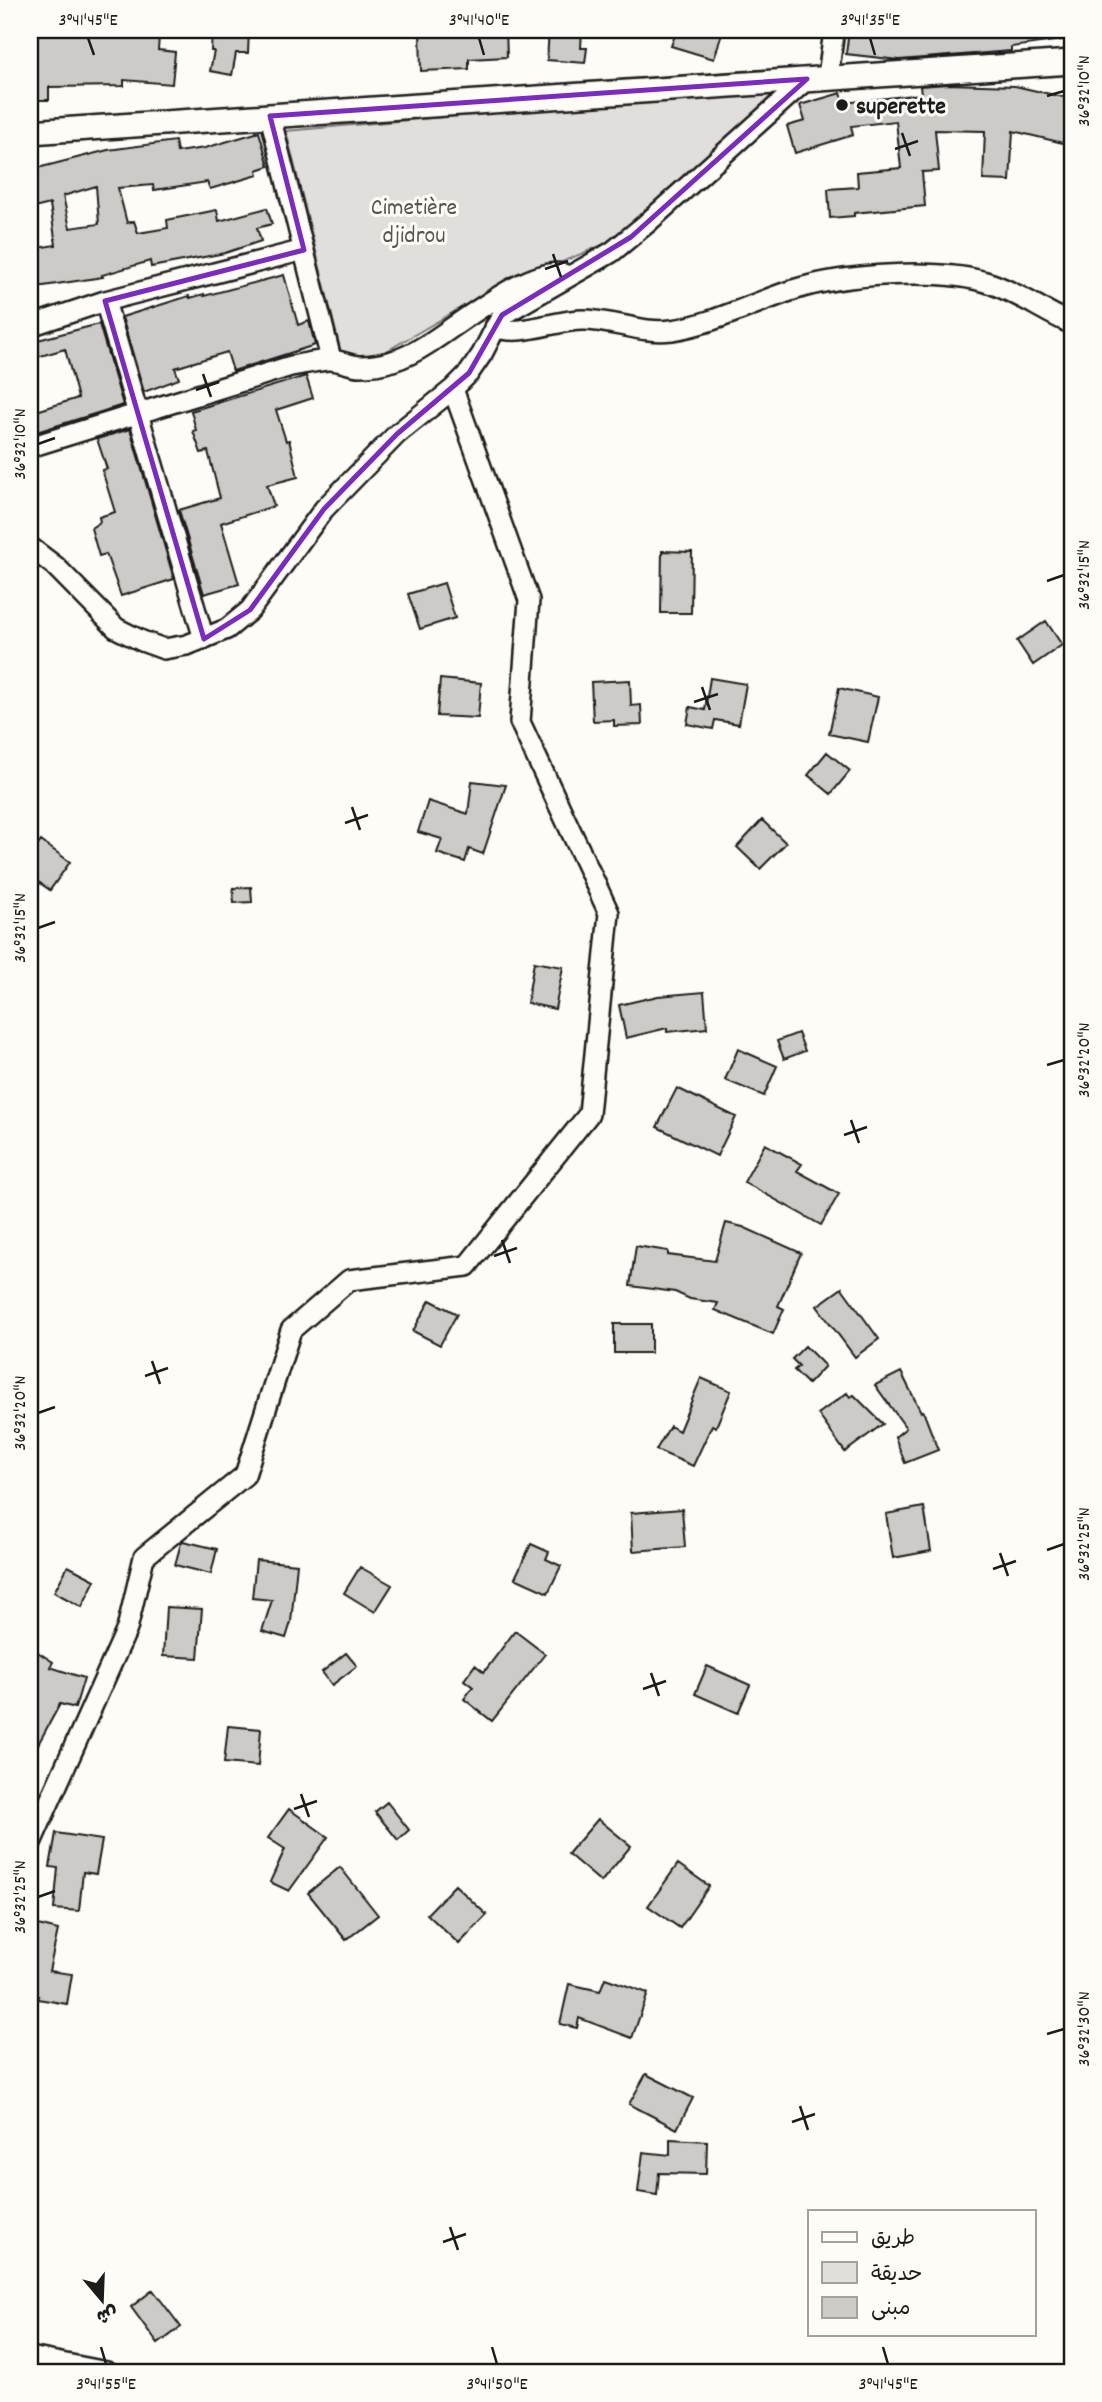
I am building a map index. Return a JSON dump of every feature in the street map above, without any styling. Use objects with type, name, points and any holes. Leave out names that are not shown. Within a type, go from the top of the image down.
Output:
[{"type":"street","points":[[30,547],[55,566],[116,628],[142,641],[164,649],[187,645],[227,629],[250,610],[324,509],[397,434],[453,390],[469,373],[502,315],[612,252],[818,78],[834,30]]},
{"type":"street","points":[[30,132],[1072,61]]},
{"type":"street","points":[[270,116],[331,359]]},
{"type":"street","points":[[30,326],[105,301],[304,250]]},
{"type":"street","points":[[30,447],[291,366],[331,359],[358,366],[380,364],[408,356],[448,332],[500,295],[520,285],[549,273],[560,272],[569,276]]},
{"type":"street","points":[[495,327],[506,331],[572,320],[593,320],[648,331],[668,330],[696,324],[821,282],[882,275],[945,277],[989,283],[1019,295],[1072,324]]},
{"type":"street","points":[[105,301],[204,639]]},
{"type":"street","points":[[30,1845],[127,1629],[144,1557],[245,1475],[291,1330],[349,1280],[467,1266],[589,1114],[609,913],[520,722],[528,600],[453,390]]},
{"type":"street","points":[[30,2357],[107,2372]]},
{"type":"highlighted area","points":[[807,79],[631,237],[502,315],[469,373],[397,434],[324,509],[250,610],[204,639],[105,301],[304,250],[270,116]]},
{"type":"green space","name":"Cimetière djidrou","points":[[791,86],[612,241],[483,295],[383,353],[343,360],[286,131]]},
{"type":"building","points":[[30,30],[131,30],[131,33],[159,36],[158,50],[175,52],[172,84],[124,80],[124,86],[49,87],[49,100],[30,100]]},
{"type":"building","points":[[212,30],[249,30],[248,53],[236,53],[232,75],[210,71],[214,51],[211,51]]},
{"type":"building","points":[[420,30],[506,30],[507,57],[469,59],[469,69],[421,71]]},
{"type":"building","points":[[549,30],[582,30],[581,48],[587,48],[585,63],[547,60]]},
{"type":"building","points":[[677,30],[723,30],[714,59],[671,46]]},
{"type":"building","points":[[849,30],[1061,30],[1062,40],[1011,47],[1011,51],[899,60],[846,54]]},
{"type":"building","points":[[920,86],[1015,86],[1072,99],[1063,143],[1013,131],[1010,181],[983,180],[985,131],[935,130],[939,171],[922,172],[925,206],[830,218],[828,189],[858,187],[857,172],[901,168],[896,121],[851,126],[853,135],[795,153],[787,126],[805,121],[800,105],[841,93],[844,103],[921,94]]},
{"type":"building","points":[[259,132],[269,166],[257,170],[258,175],[210,189],[207,182],[154,190],[153,185],[118,188],[127,223],[134,221],[138,233],[168,228],[167,220],[217,210],[219,221],[267,208],[272,224],[257,228],[261,241],[225,253],[151,267],[150,261],[102,275],[103,277],[30,288],[30,249],[56,245],[50,204],[30,209],[30,170],[108,150],[175,141],[177,152],[205,148]],"holes":[[[96,186],[99,224],[70,228],[63,196]]]},
{"type":"building","points":[[284,275],[298,325],[309,321],[315,345],[233,371],[227,352],[175,368],[179,379],[144,392],[122,317],[189,296],[204,296]]},
{"type":"building","points":[[99,324],[123,405],[30,434],[30,413],[78,398],[65,349],[30,359],[30,342]]},
{"type":"building","points":[[306,376],[313,398],[276,410],[286,441],[289,440],[298,477],[267,485],[274,506],[221,523],[239,584],[204,594],[179,510],[220,498],[208,451],[201,453],[193,431],[196,430],[191,411]]},
{"type":"building","points":[[130,429],[174,579],[121,596],[106,554],[99,556],[91,528],[100,522],[99,517],[115,512],[102,470],[107,469],[97,439]]},
{"type":"building","points":[[662,551],[692,552],[691,613],[661,613]]},
{"type":"building","points":[[444,583],[455,618],[420,629],[408,594]]},
{"type":"building","points":[[1046,621],[1062,645],[1033,665],[1017,641]]},
{"type":"building","points":[[710,678],[746,684],[739,724],[715,720],[713,729],[687,724],[690,707],[705,710]]},
{"type":"building","points":[[440,679],[481,683],[478,718],[437,716]]},
{"type":"building","points":[[630,680],[631,706],[641,705],[642,725],[614,726],[614,720],[593,721],[591,682]]},
{"type":"building","points":[[839,688],[878,697],[868,742],[829,734]]},
{"type":"building","points":[[827,752],[850,771],[831,794],[808,775]]},
{"type":"building","points":[[472,781],[506,785],[483,854],[469,849],[465,862],[437,853],[442,839],[418,832],[428,801],[468,814]]},
{"type":"building","points":[[762,820],[786,843],[760,869],[737,847]]},
{"type":"building","points":[[41,841],[70,862],[50,890],[30,876],[30,856]]},
{"type":"building","points":[[251,887],[252,902],[234,903],[233,888]]},
{"type":"building","points":[[534,962],[563,967],[555,1009],[527,1003]]},
{"type":"building","points":[[704,992],[707,1028],[667,1032],[667,1028],[626,1038],[619,1005],[658,996]]},
{"type":"building","points":[[798,1033],[805,1051],[784,1059],[777,1041]]},
{"type":"building","points":[[738,1049],[777,1066],[764,1096],[725,1080]]},
{"type":"building","points":[[677,1088],[736,1117],[717,1156],[657,1127]]},
{"type":"building","points":[[765,1144],[802,1164],[797,1171],[839,1194],[821,1225],[744,1182]]},
{"type":"building","points":[[726,1223],[743,1227],[801,1253],[778,1306],[784,1309],[773,1334],[715,1310],[718,1303],[690,1299],[675,1292],[630,1286],[636,1246],[668,1251],[668,1255],[715,1261]]},
{"type":"building","points":[[842,1288],[879,1339],[855,1357],[817,1306]]},
{"type":"building","points":[[430,1300],[457,1314],[440,1345],[413,1331]]},
{"type":"building","points":[[614,1324],[651,1324],[651,1353],[614,1353]]},
{"type":"building","points":[[805,1346],[825,1366],[808,1384],[794,1370],[799,1366],[792,1359]]},
{"type":"building","points":[[901,1372],[921,1412],[923,1411],[938,1450],[905,1463],[895,1437],[906,1428],[875,1385]]},
{"type":"building","points":[[701,1378],[731,1391],[716,1427],[712,1425],[693,1466],[656,1450],[670,1426],[679,1431]]},
{"type":"building","points":[[847,1393],[850,1397],[854,1395],[883,1424],[845,1452],[818,1414]]},
{"type":"building","points":[[924,1507],[931,1551],[893,1558],[886,1514]]},
{"type":"building","points":[[682,1509],[685,1547],[633,1551],[631,1513]]},
{"type":"building","points":[[183,1541],[217,1549],[211,1574],[175,1565]]},
{"type":"building","points":[[531,1544],[549,1552],[546,1559],[561,1566],[548,1593],[515,1578]]},
{"type":"building","points":[[256,1560],[297,1564],[291,1622],[286,1638],[262,1631],[272,1600],[252,1598]]},
{"type":"building","points":[[68,1566],[95,1580],[82,1607],[54,1592]]},
{"type":"building","points":[[360,1567],[392,1585],[375,1612],[344,1593]]},
{"type":"building","points":[[166,1607],[202,1609],[198,1658],[163,1656]]},
{"type":"building","points":[[515,1631],[545,1654],[492,1721],[464,1699],[473,1687],[464,1680],[475,1665],[484,1672]]},
{"type":"building","points":[[30,1647],[53,1662],[50,1667],[84,1678],[75,1708],[60,1704],[30,1759]]},
{"type":"building","points":[[346,1653],[357,1666],[332,1685],[322,1672]]},
{"type":"building","points":[[707,1666],[750,1685],[738,1713],[695,1694]]},
{"type":"building","points":[[228,1726],[261,1729],[258,1766],[224,1763]]},
{"type":"building","points":[[387,1802],[409,1830],[398,1840],[375,1812]]},
{"type":"building","points":[[289,1809],[328,1837],[289,1891],[270,1882],[285,1849],[268,1838]]},
{"type":"building","points":[[598,1819],[631,1846],[601,1882],[568,1854]]},
{"type":"building","points":[[56,1833],[102,1840],[96,1874],[83,1872],[79,1911],[54,1909],[58,1868],[50,1867]]},
{"type":"building","points":[[678,1864],[709,1886],[680,1928],[648,1906]]},
{"type":"building","points":[[340,1867],[378,1915],[346,1940],[308,1893]]},
{"type":"building","points":[[455,1885],[487,1915],[459,1944],[427,1914]]},
{"type":"building","points":[[30,1923],[58,1930],[49,1971],[72,1974],[67,2004],[30,1996]]},
{"type":"building","points":[[605,1978],[648,1993],[632,2038],[579,2018],[577,2028],[560,2024],[569,1984],[600,1991]]},
{"type":"building","points":[[646,2074],[693,2098],[677,2129],[629,2104]]},
{"type":"building","points":[[670,2139],[707,2141],[706,2174],[659,2173],[657,2195],[638,2192],[643,2152],[670,2155]]},
{"type":"building","points":[[153,2290],[181,2327],[158,2344],[131,2307]]},
{"type":"place","name":"superette","points":[[842,105]]}]
